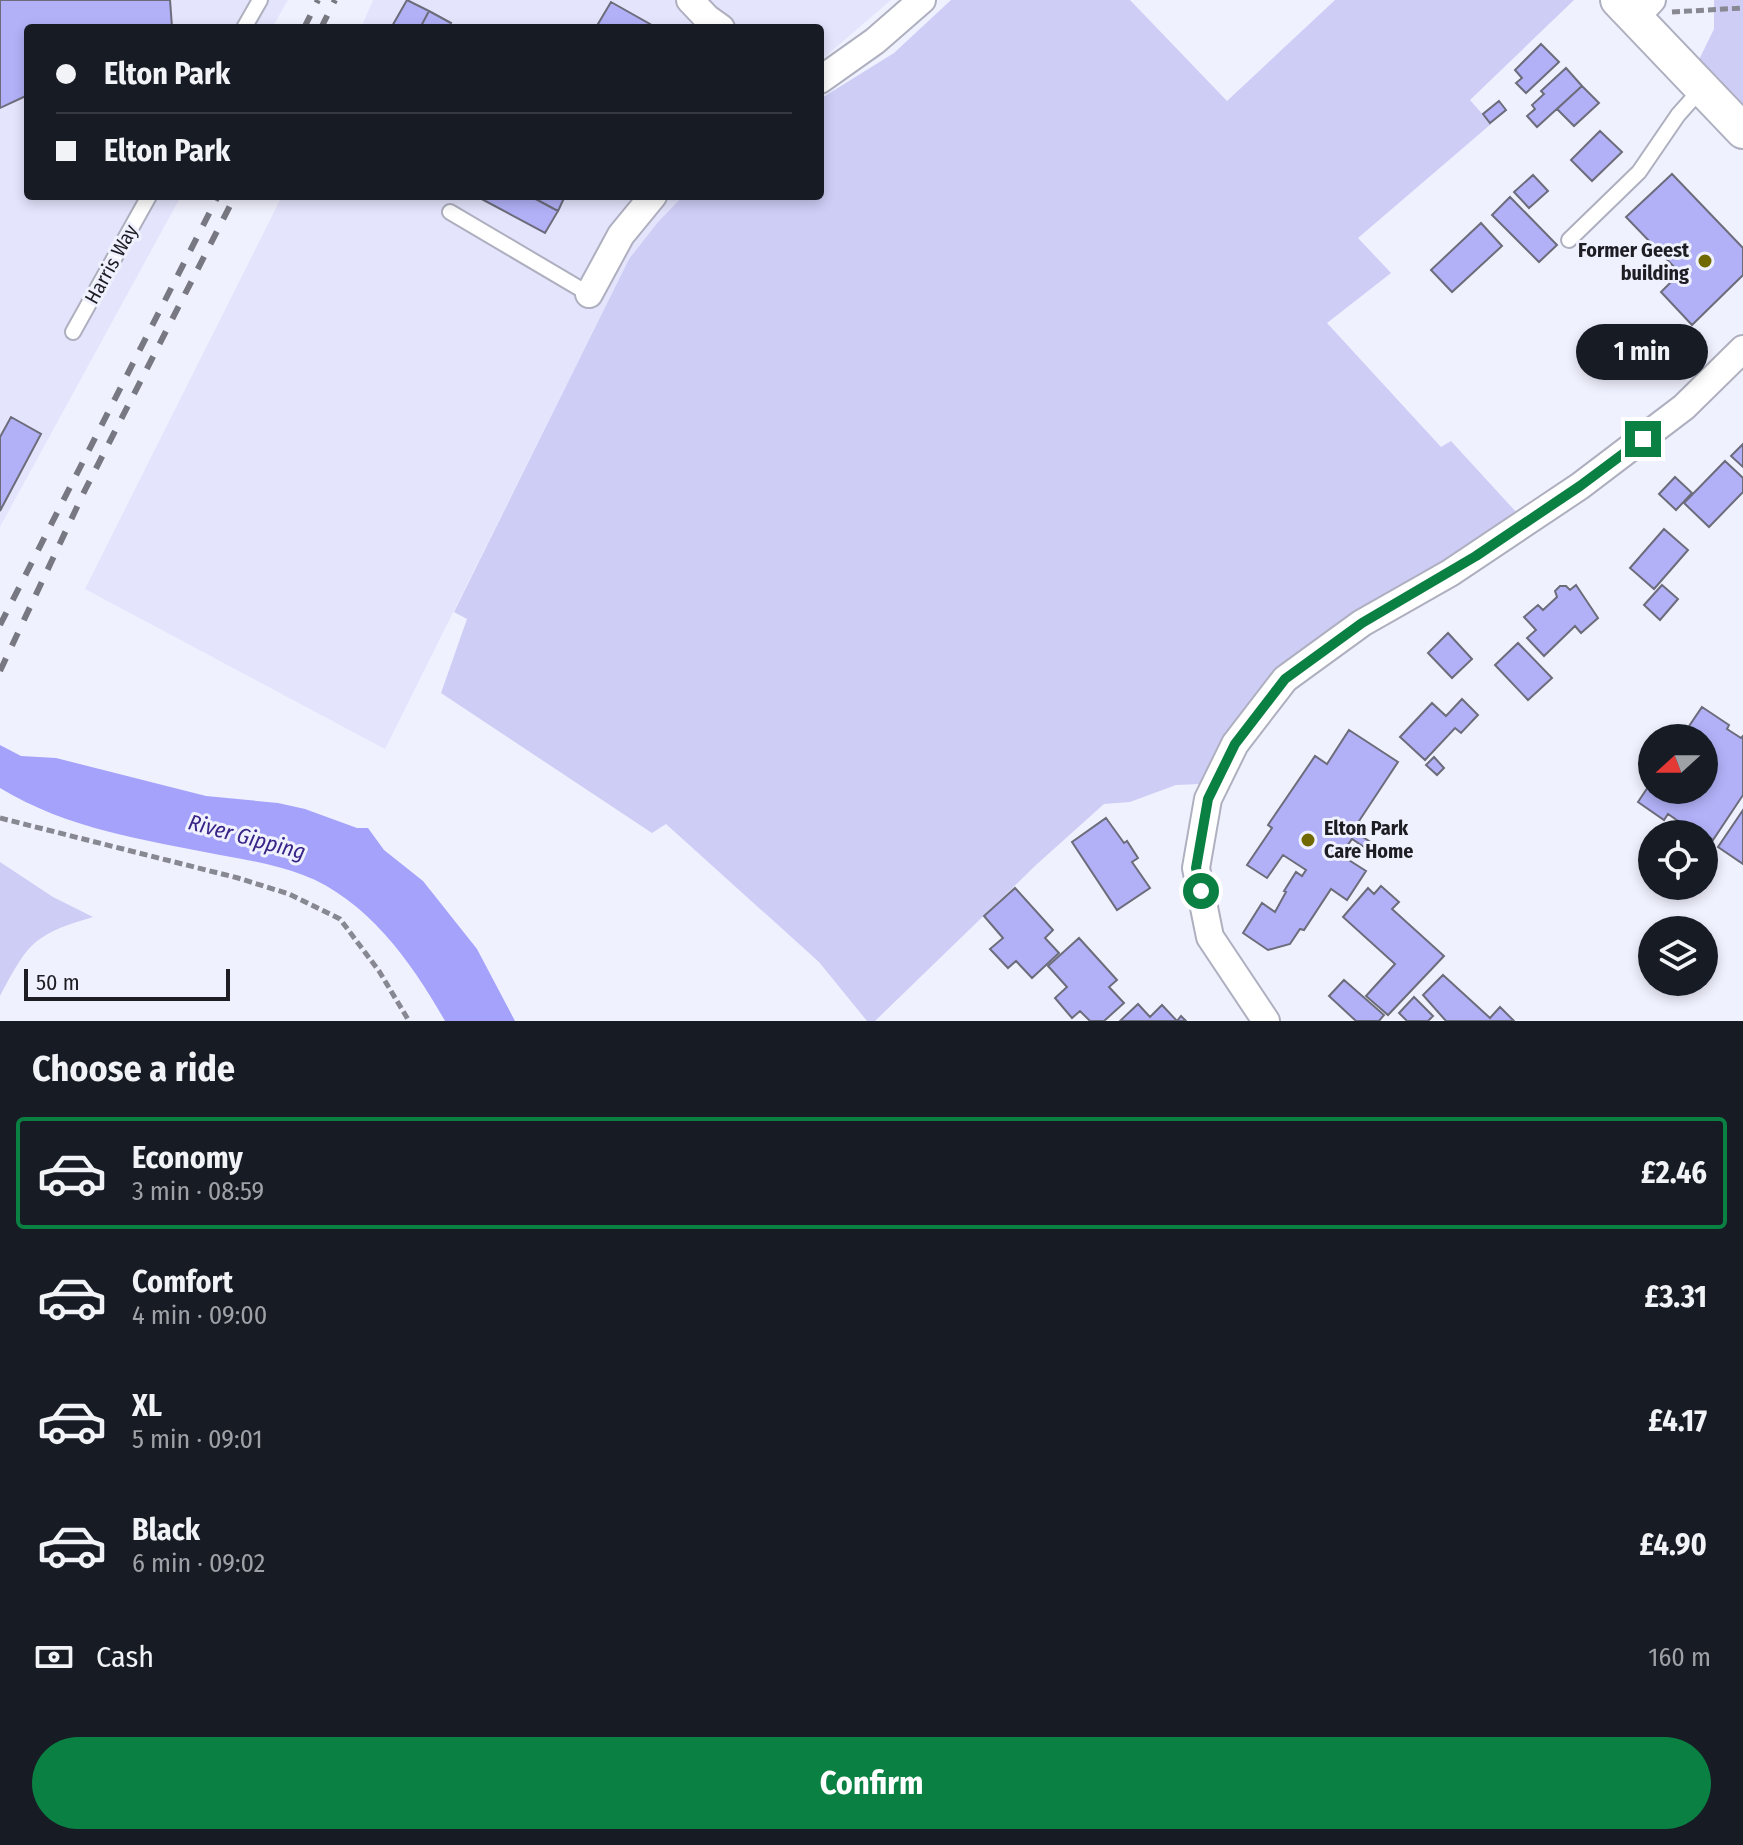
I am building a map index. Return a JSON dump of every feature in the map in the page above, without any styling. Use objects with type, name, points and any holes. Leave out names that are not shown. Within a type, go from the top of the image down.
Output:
[{"type":"street","points":[[690,0],[715,24]]},
{"type":"street","points":[[824,77],[862,51],[922,0]]},
{"type":"street","points":[[1643,8],[1702,88],[1743,131]]},
{"type":"street","points":[[589,294],[621,235],[650,200]]},
{"type":"street","points":[[1266,1021],[1210,937],[1196,868],[1208,799],[1235,744],[1285,679],[1362,623],[1450,573],[1580,486],[1684,407],[1743,349]]},
{"type":"lane","points":[[246,24],[260,0]]},
{"type":"lane","points":[[1569,240],[1639,172],[1678,115],[1702,88]]},
{"type":"lane","name":"Harris Way","points":[[73,332],[147,200]]},
{"type":"lane","points":[[450,212],[589,294]]},
{"type":"path","points":[[1643,8],[1743,8]]},
{"type":"path","points":[[0,818],[238,878],[289,894],[340,919],[379,971],[409,1021]]},
{"type":"shaded area","points":[[0,0],[288,0],[274,24],[24,24],[24,200],[179,200],[0,527]]},
{"type":"shaded area","points":[[373,0],[891,0],[824,58],[824,24],[363,24]]},
{"type":"shaded area","points":[[951,0],[1130,0],[1227,101],[1335,0],[1574,0],[1470,100],[1491,124],[1358,238],[1391,273],[1327,323],[1441,447],[1451,441],[1528,525],[1347,639],[1240,723],[1200,784],[1176,785],[1130,802],[1104,804],[1036,865],[875,1021],[867,1021],[819,962],[666,824],[652,833],[441,693],[467,619],[454,612],[629,259],[679,200],[824,200],[824,97],[894,53]]},
{"type":"shaded area","points":[[1714,0],[1743,0],[1743,131],[1691,76],[1714,29]]},
{"type":"shaded area","points":[[280,200],[679,200],[629,259],[385,749],[85,589]]},
{"type":"shaded area","points":[[0,862],[53,897],[93,917],[57,929],[35,943],[18,963],[0,996]]},
{"type":"water","name":"River Gipping","points":[[0,745],[21,756],[56,758],[206,796],[278,803],[305,809],[357,828],[368,828],[384,850],[423,881],[477,949],[515,1021],[445,1021],[403,956],[368,917],[348,900],[303,875],[262,863],[107,831],[52,814],[26,802],[0,788]]},
{"type":"building","points":[[0,0],[170,0],[172,24],[24,24],[24,97],[0,108]]},
{"type":"building","points":[[407,0],[429,11],[422,24],[393,24]]},
{"type":"building","points":[[611,2],[650,24],[598,24]]},
{"type":"building","points":[[429,11],[451,23],[450,24],[422,24]]},
{"type":"building","points":[[1541,44],[1559,62],[1526,93],[1516,83],[1522,78],[1515,70]]},
{"type":"building","points":[[1566,68],[1582,86],[1537,127],[1527,116],[1535,109],[1532,105],[1544,94],[1541,91]]},
{"type":"building","points":[[1582,86],[1599,103],[1574,126],[1557,109]]},
{"type":"building","points":[[1499,101],[1506,110],[1490,123],[1483,114]]},
{"type":"building","points":[[1600,131],[1622,152],[1592,181],[1571,160]]},
{"type":"building","name":"Former Geest building","points":[[1672,174],[1743,248],[1743,275],[1692,325],[1661,292],[1680,273],[1626,217]]},
{"type":"building","points":[[1533,175],[1548,191],[1529,208],[1514,192]]},
{"type":"building","points":[[1510,197],[1557,245],[1539,262],[1492,215]]},
{"type":"building","points":[[483,200],[537,200],[558,211],[545,233]]},
{"type":"building","points":[[537,200],[563,200],[558,211]]},
{"type":"building","points":[[1481,223],[1502,246],[1452,292],[1431,270]]},
{"type":"building","points":[[11,417],[41,434],[0,511],[0,437]]},
{"type":"building","points":[[1743,444],[1743,467],[1731,456]]},
{"type":"building","points":[[1725,461],[1743,478],[1743,492],[1709,527],[1684,503]]},
{"type":"building","points":[[1675,477],[1692,493],[1676,510],[1659,494]]},
{"type":"building","points":[[1664,529],[1688,550],[1654,589],[1630,568]]},
{"type":"building","points":[[1576,585],[1598,618],[1581,633],[1575,626],[1544,656],[1527,638],[1536,630],[1524,617],[1538,605],[1543,610],[1557,597],[1555,591],[1560,586],[1570,590]]},
{"type":"building","points":[[1662,585],[1678,599],[1660,620],[1644,605]]},
{"type":"building","points":[[1448,633],[1472,659],[1452,678],[1428,653]]},
{"type":"building","points":[[1518,643],[1552,678],[1528,700],[1495,665]]},
{"type":"building","points":[[1462,699],[1478,715],[1461,733],[1455,728],[1425,760],[1400,737],[1432,703],[1446,716]]},
{"type":"building","points":[[1702,707],[1729,725],[1727,729],[1741,738],[1743,736],[1743,795],[1718,832],[1718,820],[1677,820],[1668,814],[1664,820],[1641,804],[1718,804],[1718,724],[1690,724]]},
{"type":"building","name":"Elton Park Care Home","points":[[1349,730],[1398,762],[1359,821],[1361,823],[1355,832],[1369,841],[1364,847],[1352,839],[1341,855],[1366,871],[1347,900],[1331,889],[1304,930],[1300,929],[1290,944],[1268,950],[1243,933],[1262,903],[1275,912],[1296,872],[1302,876],[1306,870],[1283,855],[1267,878],[1247,865],[1272,828],[1268,825],[1315,756],[1327,764]]},
{"type":"building","points":[[1434,757],[1444,768],[1437,775],[1426,765]]},
{"type":"building","points":[[1743,810],[1743,864],[1718,847]]},
{"type":"building","points":[[1106,818],[1138,858],[1132,862],[1150,888],[1117,910],[1072,842]]},
{"type":"building","points":[[1381,886],[1399,902],[1392,909],[1444,956],[1388,1015],[1366,996],[1395,964],[1343,917],[1368,888],[1374,894]]},
{"type":"building","points":[[1015,888],[1053,930],[1045,938],[1059,953],[1032,978],[1016,961],[1008,968],[990,949],[1003,938],[984,916]]},
{"type":"building","points":[[1079,938],[1117,980],[1109,987],[1124,1003],[1104,1021],[1090,1021],[1080,1011],[1072,1018],[1055,998],[1067,987],[1048,966]]},
{"type":"building","points":[[1443,975],[1490,1018],[1500,1007],[1514,1021],[1446,1021],[1423,995]]},
{"type":"building","points":[[1344,980],[1384,1015],[1379,1021],[1356,1021],[1329,996]]},
{"type":"building","points":[[1414,997],[1433,1016],[1428,1021],[1407,1021],[1399,1013]]},
{"type":"building","points":[[1138,1004],[1150,1017],[1162,1005],[1177,1021],[1120,1021]]},
{"type":"railway","points":[[306,24],[318,0]]},
{"type":"railway","points":[[323,24],[335,0]]},
{"type":"railway","points":[[0,625],[216,200]]},
{"type":"railway","points":[[0,671],[85,490],[233,200]]},
{"type":"place","name":"Former Geest building","points":[[1705,261]]},
{"type":"place","name":"Elton Park Care Home","points":[[1308,840]]},
{"type":"route","points":[[1201,891],[1196,868],[1208,799],[1235,744],[1285,679],[1362,623],[1476,556],[1643,439]]}]
